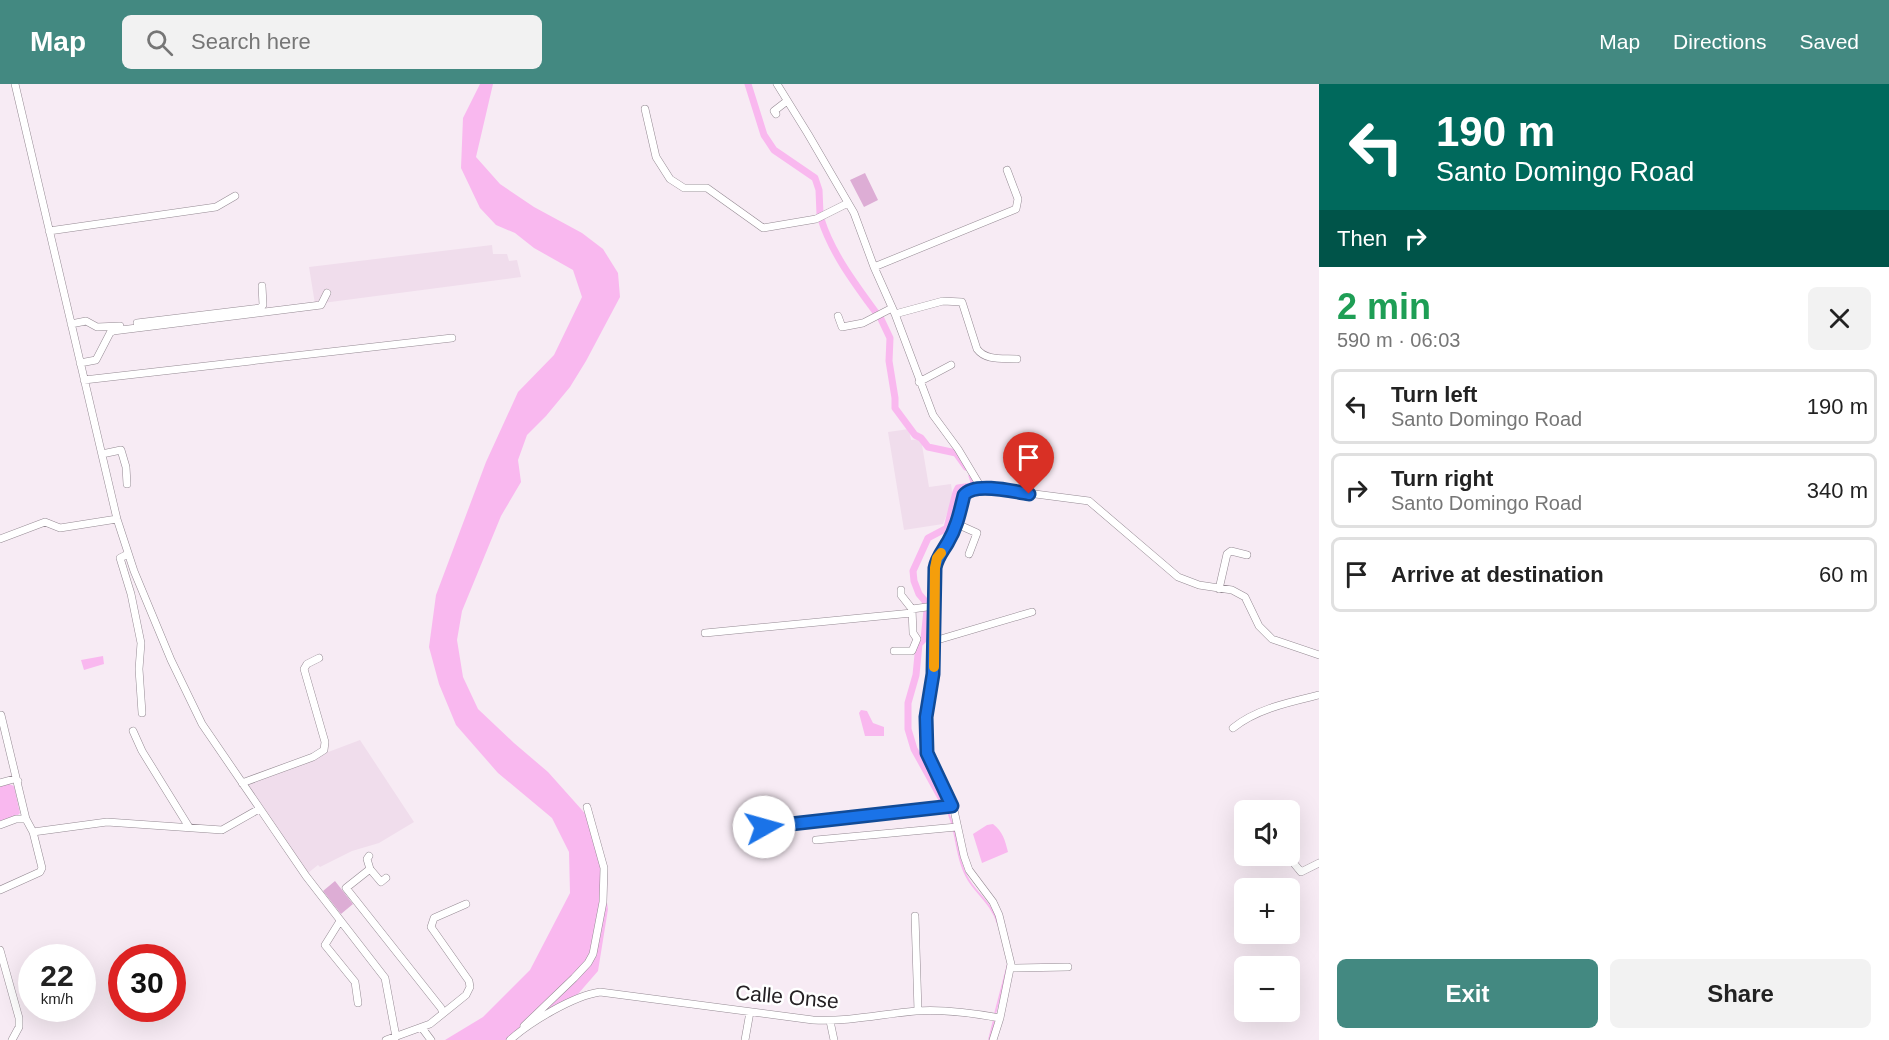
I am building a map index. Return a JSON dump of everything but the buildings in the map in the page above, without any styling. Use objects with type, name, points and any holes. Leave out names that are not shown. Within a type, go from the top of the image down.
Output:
[{"type":"street","points":[[15,84],[117,519],[128,554],[171,660],[202,724],[306,876],[385,978],[396,1037]]},
{"type":"street","points":[[777,84],[848,203],[894,311],[933,416],[958,449],[982,489]]},
{"type":"street","points":[[776,114],[774,111],[787,101]]},
{"type":"street","points":[[645,109],[656,157],[670,179],[684,188],[707,188],[763,228],[816,219],[848,203]]},
{"type":"street","points":[[874,267],[1016,209],[1018,199],[1007,170]]},
{"type":"street","points":[[49,231],[216,207],[235,196]]},
{"type":"street","points":[[71,324],[86,321],[97,327],[116,326],[260,308],[262,286]]},
{"type":"street","points":[[80,363],[96,360],[110,333],[114,331],[321,305],[327,293]]},
{"type":"street","points":[[838,316],[842,327],[863,323],[894,311],[943,301],[962,302],[977,349],[981,354],[986,357],[1017,359]]},
{"type":"street","points":[[84,380],[452,338]]},
{"type":"street","points":[[919,382],[951,365]]},
{"type":"street","points":[[102,454],[121,450],[126,467],[127,484]]},
{"type":"street","points":[[993,1040],[996,1017],[1011,968],[999,915],[993,902],[969,870],[952,806],[927,753],[926,717],[933,674],[934,641],[929,607],[937,558],[957,524],[966,492],[989,488],[1089,501],[1178,577],[1199,585],[1232,590],[1245,597],[1259,626],[1272,639],[1319,655]]},
{"type":"street","points":[[0,539],[45,522],[60,528],[117,519]]},
{"type":"street","points":[[957,524],[978,533],[969,554]]},
{"type":"street","points":[[1219,589],[1227,554],[1232,551],[1247,555]]},
{"type":"street","points":[[128,554],[120,558],[131,594],[141,643],[139,669],[142,712]]},
{"type":"street","points":[[894,651],[912,651],[916,639],[913,633],[912,611],[901,595],[901,590]]},
{"type":"street","points":[[705,633],[912,611],[929,607]]},
{"type":"street","points":[[934,641],[1032,612]]},
{"type":"street","points":[[242,783],[312,757],[324,750],[325,742],[304,669],[307,664],[319,658]]},
{"type":"street","points":[[1233,728],[1244,719],[1297,700],[1319,695]]},
{"type":"street","points":[[0,890],[40,872],[42,868],[33,832],[26,819],[1,715]]},
{"type":"street","points":[[133,731],[142,751],[189,827]]},
{"type":"street","points":[[0,783],[14,779],[18,781]]},
{"type":"street","points":[[764,827],[952,806]]},
{"type":"street","points":[[510,1040],[574,978],[593,954],[603,902],[604,868],[587,807]]},
{"type":"street","points":[[33,832],[107,822],[222,830],[259,809]]},
{"type":"street","points":[[0,825],[16,819],[26,819]]},
{"type":"street","points":[[816,840],[957,827]]},
{"type":"street","points":[[369,856],[367,859],[370,869],[381,882],[386,878]]},
{"type":"street","points":[[1296,866],[1301,872],[1319,863]]},
{"type":"street","points":[[370,869],[346,888],[443,1013]]},
{"type":"street","points":[[386,1040],[430,1024],[466,994],[470,987],[469,981],[431,927],[432,921],[441,913],[466,904]]},
{"type":"street","points":[[915,916],[918,1011]]},
{"type":"street","points":[[340,921],[325,945],[355,982],[358,1003]]},
{"type":"street","points":[[0,950],[19,1018],[19,1027],[12,1040]]},
{"type":"street","points":[[1011,968],[1068,967]]},
{"type":"street","name":"Calle Onse","points":[[518,1032],[574,1000],[600,992],[830,1021],[918,1011],[996,1017]]},
{"type":"street","points":[[745,1040],[750,1012]]},
{"type":"street","points":[[830,1021],[834,1040]]},
{"type":"street","points":[[422,1028],[431,1040]]},
{"type":"shaded area","points":[[480,84],[493,84],[476,157],[500,184],[534,207],[582,233],[603,249],[618,273],[620,297],[570,387],[527,435],[518,460],[521,482],[501,516],[462,611],[457,640],[463,677],[478,709],[548,772],[590,819],[599,854],[608,909],[598,971],[578,994],[506,1040],[445,1040],[483,1017],[530,970],[570,893],[569,852],[552,818],[498,773],[456,725],[439,684],[429,647],[436,595],[486,462],[518,392],[554,355],[582,297],[573,270],[534,248],[515,233],[496,225],[480,208],[461,168],[463,118]]},
{"type":"shaded area","points":[[865,173],[878,200],[864,207],[850,180]]},
{"type":"shaded area","points":[[492,245],[493,254],[507,254],[509,261],[517,260],[521,277],[315,304],[309,267]]},
{"type":"shaded area","points":[[909,429],[911,440],[921,439],[929,487],[951,484],[953,499],[943,524],[904,530],[888,432]]},
{"type":"shaded area","points":[[103,656],[104,664],[84,670],[81,660]]},
{"type":"shaded area","points":[[861,710],[867,711],[873,723],[884,727],[884,736],[865,736],[859,713]]},
{"type":"shaded area","points":[[360,740],[414,822],[379,843],[352,851],[320,867],[318,865],[308,873],[244,784]]},
{"type":"shaded area","points":[[7,783],[14,786],[20,813],[0,823],[0,785]]},
{"type":"shaded area","points":[[993,824],[1003,836],[1008,852],[982,863],[973,834]]},
{"type":"shaded area","points":[[335,881],[353,904],[341,914],[323,891]]},
{"type":"waterway","points":[[748,84],[764,135],[774,150],[815,178],[819,190],[820,214]]},
{"type":"waterway","points":[[821,219],[838,257],[877,314]]},
{"type":"waterway","points":[[881,319],[890,338],[889,361],[895,408],[915,435],[921,438],[928,447],[956,453],[966,467]]},
{"type":"waterway","points":[[945,805],[914,749],[908,729],[908,703],[916,675],[919,644],[924,639],[927,610],[925,601],[919,594],[914,581],[913,571],[928,538],[947,528],[956,492],[958,488],[972,486],[974,482],[972,476]]},
{"type":"waterway","points":[[947,809],[953,826]]},
{"type":"waterway","points":[[954,831],[965,872],[990,908],[998,924]]},
{"type":"waterway","points":[[995,1014],[1008,964]]},
{"type":"waterway","points":[[989,1040],[994,1020]]},
{"type":"slow traffic","points":[[934,667],[935,568],[937,558],[941,553]]},
{"type":"route","points":[[764,827],[952,806],[927,753],[926,717],[933,674],[937,558],[957,524],[966,492],[989,488],[1029,494]]}]
